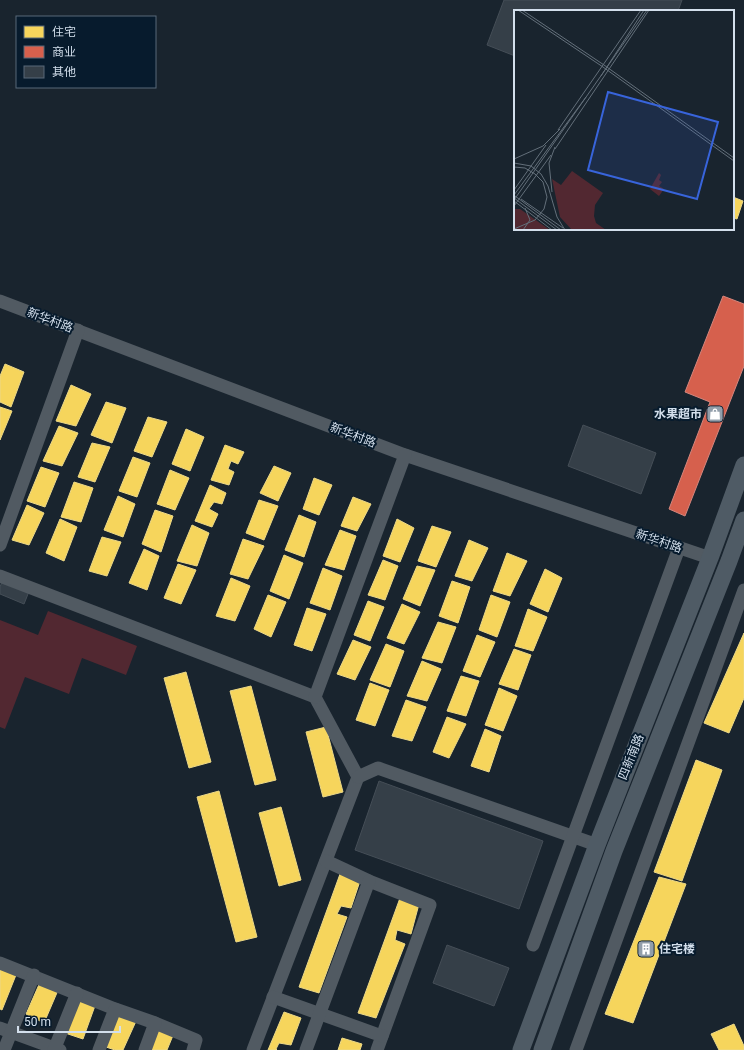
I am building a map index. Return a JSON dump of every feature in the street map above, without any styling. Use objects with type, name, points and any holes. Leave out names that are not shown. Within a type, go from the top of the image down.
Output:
[{"type":"main road","name":"四新南路","points":[[521,1050],[597,844],[710,558],[744,465]]},
{"type":"main road","name":"四新南路","points":[[542,1050],[614,851],[744,520]]},
{"type":"street","name":"新华村路","points":[[0,301],[405,455],[710,558]]},
{"type":"street","points":[[0,545],[78,330]]},
{"type":"street","points":[[315,696],[405,455]]},
{"type":"street","points":[[533,945],[679,548]]},
{"type":"street","points":[[0,576],[315,696],[358,777]]},
{"type":"street","points":[[576,1050],[744,590]]},
{"type":"street","points":[[253,1050],[358,777],[378,768],[597,844]]},
{"type":"street","points":[[326,861],[369,881],[430,905],[377,1050]]},
{"type":"street","points":[[306,1050],[369,881]]},
{"type":"street","points":[[0,963],[196,1040],[193,1050]]},
{"type":"street","points":[[4,1050],[5,1030],[34,976]]},
{"type":"street","points":[[5,1030],[56,1049],[77,993]]},
{"type":"street","points":[[273,997],[382,1036]]},
{"type":"street","points":[[99,1050],[115,1009]]},
{"type":"street","points":[[145,1050],[155,1023]]},
{"type":"shaded area","points":[[48,611],[137,646],[126,675],[82,658],[69,694],[25,677],[5,729],[0,727],[0,620],[38,635]]},
{"type":"building: 住宅","points":[[734,197],[743,201],[737,219],[734,218]]},
{"type":"building: 住宅","points":[[5,364],[24,372],[11,407],[0,402],[0,376]]},
{"type":"building: 住宅","points":[[71,385],[91,394],[76,426],[56,421]]},
{"type":"building: 住宅","points":[[106,402],[126,408],[112,443],[91,435]]},
{"type":"building: 住宅","points":[[0,407],[12,411],[0,440]]},
{"type":"building: 住宅","points":[[148,417],[167,422],[152,457],[134,451]]},
{"type":"building: 住宅","points":[[59,426],[78,433],[62,466],[43,461]]},
{"type":"building: 住宅","points":[[186,429],[204,437],[190,471],[172,464]]},
{"type":"building: 住宅","points":[[92,443],[110,447],[95,482],[78,477]]},
{"type":"building: 住宅","points":[[225,445],[244,452],[238,464],[231,461],[228,469],[234,472],[229,485],[211,480]]},
{"type":"building: 住宅","points":[[133,457],[150,463],[137,497],[119,491]]},
{"type":"building: 住宅","points":[[274,466],[291,473],[278,501],[260,493]]},
{"type":"building: 住宅","points":[[41,467],[59,473],[45,507],[27,501]]},
{"type":"building: 住宅","points":[[170,470],[189,478],[175,510],[157,504]]},
{"type":"building: 住宅","points":[[314,478],[332,485],[319,515],[303,509]]},
{"type":"building: 住宅","points":[[74,482],[93,488],[81,522],[61,517]]},
{"type":"building: 住宅","points":[[210,485],[226,493],[222,504],[214,502],[209,509],[218,514],[212,527],[195,521]]},
{"type":"building: 住宅","points":[[118,496],[135,504],[123,537],[104,530]]},
{"type":"building: 住宅","points":[[353,497],[371,504],[357,531],[341,526]]},
{"type":"building: 住宅","points":[[259,500],[278,506],[264,540],[246,533]]},
{"type":"building: 住宅","points":[[27,505],[44,513],[29,545],[12,540]]},
{"type":"building: 住宅","points":[[155,510],[173,516],[161,552],[142,544]]},
{"type":"building: 住宅","points":[[299,515],[316,522],[304,557],[285,550]]},
{"type":"building: 住宅","points":[[60,519],[77,527],[64,561],[46,553]]},
{"type":"building: 住宅","points":[[397,519],[414,528],[400,562],[383,556]]},
{"type":"building: 住宅","points":[[192,525],[209,533],[197,566],[177,561]]},
{"type":"building: 住宅","points":[[432,526],[451,532],[436,567],[418,561]]},
{"type":"building: 住宅","points":[[340,530],[356,536],[344,570],[325,565]]},
{"type":"building: 住宅","points":[[102,537],[121,542],[107,576],[89,571]]},
{"type":"building: 住宅","points":[[243,539],[264,546],[248,579],[230,574]]},
{"type":"building: 住宅","points":[[469,540],[488,548],[472,581],[455,576]]},
{"type":"building: 住宅","points":[[144,549],[159,556],[147,590],[129,583]]},
{"type":"building: 住宅","points":[[507,553],[527,561],[510,596],[493,591]]},
{"type":"building: 住宅","points":[[284,555],[303,563],[289,599],[270,591]]},
{"type":"building: 住宅","points":[[383,560],[398,566],[385,600],[368,595]]},
{"type":"building: 住宅","points":[[178,564],[196,570],[181,604],[164,598]]},
{"type":"building: 住宅","points":[[417,566],[435,570],[420,606],[403,599]]},
{"type":"building: 住宅","points":[[323,568],[342,576],[330,610],[310,603]]},
{"type":"building: 住宅","points":[[545,569],[562,578],[548,612],[530,604]]},
{"type":"building: 住宅","points":[[231,578],[250,586],[235,621],[216,616]]},
{"type":"building: 住宅","points":[[452,581],[470,587],[458,623],[439,616]]},
{"type":"building: 住宅","points":[[268,595],[286,602],[271,637],[254,629]]},
{"type":"building: 住宅","points":[[491,595],[510,602],[497,637],[479,630]]},
{"type":"building: 住宅","points":[[368,601],[384,607],[370,641],[354,635]]},
{"type":"building: 住宅","points":[[402,604],[420,612],[404,644],[387,638]]},
{"type":"building: 住宅","points":[[307,608],[326,614],[312,651],[294,645]]},
{"type":"building: 住宅","points":[[528,609],[547,617],[533,651],[515,646]]},
{"type":"building: 住宅","points":[[438,622],[456,627],[442,663],[422,658]]},
{"type":"building: 住宅","points":[[744,633],[744,698],[729,733],[704,723]]},
{"type":"building: 住宅","points":[[477,635],[495,642],[480,677],[463,671]]},
{"type":"building: 住宅","points":[[353,640],[371,647],[355,680],[337,674]]},
{"type":"building: 住宅","points":[[386,644],[404,651],[390,687],[370,680]]},
{"type":"building: 住宅","points":[[514,649],[531,655],[518,690],[499,684]]},
{"type":"building: 住宅","points":[[422,661],[441,669],[427,701],[407,696]]},
{"type":"building: 住宅","points":[[186,672],[211,762],[189,768],[164,678]]},
{"type":"building: 住宅","points":[[461,676],[479,681],[466,716],[447,711]]},
{"type":"building: 住宅","points":[[370,683],[389,690],[375,726],[356,720]]},
{"type":"building: 住宅","points":[[251,686],[276,780],[255,785],[230,691]]},
{"type":"building: 住宅","points":[[499,688],[517,696],[503,731],[485,725]]},
{"type":"building: 住宅","points":[[406,700],[426,707],[412,741],[392,736]]},
{"type":"building: 住宅","points":[[447,717],[466,724],[449,758],[433,752]]},
{"type":"building: 住宅","points":[[326,727],[343,792],[323,797],[306,732]]},
{"type":"building: 住宅","points":[[485,729],[501,736],[489,772],[471,766]]},
{"type":"building: 住宅","points":[[696,760],[722,770],[682,881],[654,872]]},
{"type":"building: 住宅","points":[[219,791],[257,937],[236,942],[197,797]]},
{"type":"building: 住宅","points":[[281,807],[301,880],[279,886],[259,813]]},
{"type":"building: 住宅","points":[[340,874],[360,881],[351,908],[341,906],[337,914],[347,917],[319,993],[299,987]]},
{"type":"building: 住宅","name":"住宅楼","points":[[659,877],[686,884],[633,1023],[605,1014]]},
{"type":"building: 住宅","points":[[400,898],[419,904],[411,934],[397,930],[395,940],[405,944],[376,1018],[358,1013]]},
{"type":"building: 住宅","points":[[0,968],[16,975],[2,1010],[0,1009]]},
{"type":"building: 住宅","points":[[41,980],[59,988],[44,1023],[26,1014]]},
{"type":"building: 住宅","points":[[80,996],[96,1003],[83,1039],[65,1033]]},
{"type":"building: 住宅","points":[[118,1011],[137,1019],[123,1050],[115,1050],[103,1046]]},
{"type":"building: 住宅","points":[[284,1012],[301,1018],[291,1045],[279,1043],[276,1049],[277,1050],[268,1050]]},
{"type":"building: 住宅","points":[[734,1024],[744,1046],[744,1050],[719,1050],[711,1034]]},
{"type":"building: 住宅","points":[[156,1026],[174,1033],[167,1050],[146,1050]]},
{"type":"building: 住宅","points":[[342,1038],[362,1044],[360,1050],[338,1050]]},
{"type":"building: 商业","points":[[723,296],[744,304],[744,366],[685,516],[669,509],[710,402],[685,392]]},
{"type":"building: 其他","points":[[504,0],[682,0],[678,10],[514,10],[514,56],[487,45]]},
{"type":"building: 其他","points":[[583,425],[656,453],[641,494],[568,466]]},
{"type":"building: 其他","points":[[3,579],[30,589],[24,604],[0,594],[0,587]]},
{"type":"building: 其他","points":[[379,781],[543,841],[519,909],[355,850]]},
{"type":"building: 其他","points":[[447,945],[509,968],[494,1006],[433,983]]},
{"type":"place","name":"水果超市","points":[[715,414]]},
{"type":"place","name":"住宅楼","points":[[646,949]]}]
